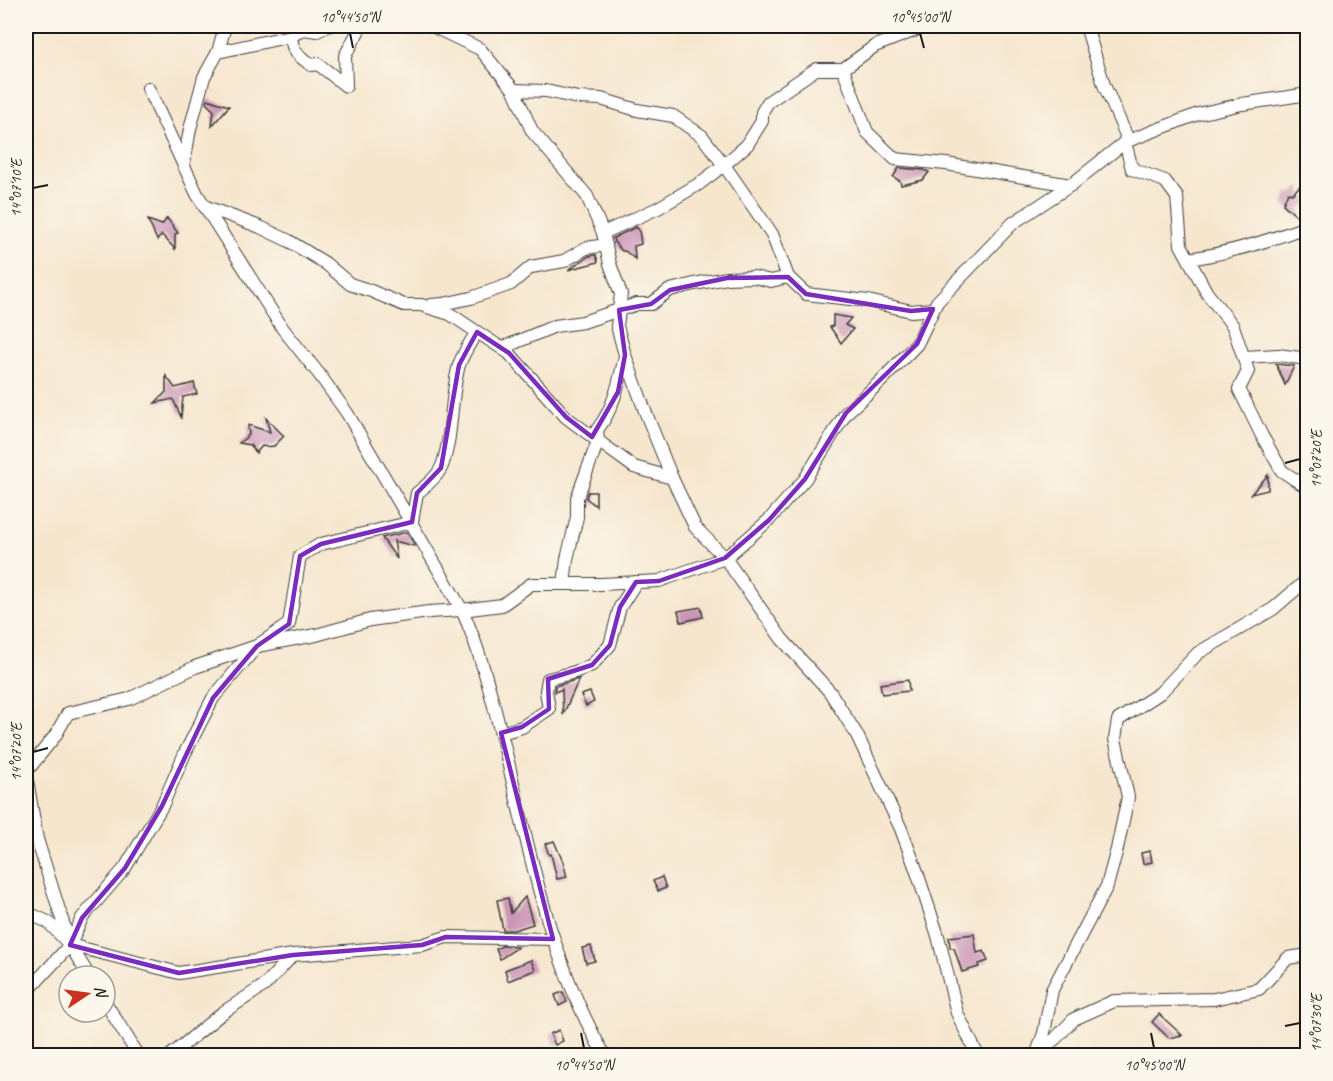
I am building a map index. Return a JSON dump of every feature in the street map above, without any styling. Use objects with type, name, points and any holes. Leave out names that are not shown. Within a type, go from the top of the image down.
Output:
[{"type":"street","points":[[183,164],[204,77],[218,52],[225,26]]},
{"type":"street","points":[[218,52],[291,36],[304,29],[317,31],[328,26]]},
{"type":"street","points":[[291,36],[295,53],[311,65],[318,64],[346,86],[345,56],[361,26]]},
{"type":"street","points":[[432,26],[480,49],[514,90],[532,131],[587,196],[604,239],[621,294],[617,326],[625,355],[645,411],[694,527],[725,558],[783,639],[830,693],[857,735],[901,829],[938,936],[957,1013],[978,1056]]},
{"type":"street","points":[[204,206],[260,227],[289,241],[325,262],[350,284],[404,305],[443,304],[471,298],[511,284],[531,267],[564,261],[699,184],[747,145],[762,122],[762,112],[768,102],[816,69],[843,69],[875,46],[926,26]]},
{"type":"street","points":[[1086,26],[1104,85],[1126,135],[1125,142],[1132,169],[1165,181],[1177,197],[1181,245],[1207,293],[1233,326],[1244,357],[1248,370],[1239,388],[1282,471],[1308,488]]},
{"type":"street","points":[[843,69],[867,132],[895,159],[946,164],[1071,185]]},
{"type":"street","points":[[148,88],[204,206],[283,329],[347,413],[462,610],[482,664],[553,939],[576,999],[605,1056]]},
{"type":"street","points":[[514,90],[546,91],[578,98],[601,99],[637,110],[673,116],[702,136],[724,165],[772,234],[788,278],[806,294],[868,301],[911,311],[933,309]]},
{"type":"street","points":[[70,945],[37,839],[26,773],[55,736],[68,713],[129,699],[195,666],[257,646],[316,635],[370,620],[502,605],[531,584],[659,581],[725,558],[769,520],[804,479],[846,413],[917,344],[937,302],[1013,223],[1071,185],[1125,142],[1198,114],[1242,104],[1308,94]]},
{"type":"street","points":[[1188,259],[1270,241],[1308,226]]},
{"type":"street","points":[[502,348],[555,326],[583,322],[637,304],[651,304],[670,290],[694,284],[727,278],[754,277],[771,280],[788,278]]},
{"type":"street","points":[[421,305],[450,314],[509,353],[566,417],[634,466],[672,478]]},
{"type":"street","points":[[412,522],[417,493],[441,468],[459,365],[477,332]]},
{"type":"street","points":[[564,584],[567,559],[577,517],[577,498],[598,441],[597,430],[618,392],[625,355]]},
{"type":"street","points":[[1244,357],[1278,355],[1308,359]]},
{"type":"street","points":[[26,993],[70,945],[82,918],[125,868],[162,806],[185,753],[213,698],[257,646],[289,624],[300,556],[321,544],[412,522]]},
{"type":"street","points":[[1037,1054],[1044,1033],[1052,990],[1107,886],[1117,849],[1128,797],[1114,739],[1118,720],[1160,693],[1198,653],[1273,609],[1308,579]]},
{"type":"street","points":[[501,733],[522,727],[549,709],[546,691],[548,679],[592,665],[610,645],[620,607],[636,582]]},
{"type":"street","points":[[26,912],[48,922],[70,945],[82,964]]},
{"type":"street","points":[[70,945],[179,973],[293,955],[422,945],[446,937],[553,939]]},
{"type":"street","points":[[170,1056],[222,1013],[266,985],[293,955]]},
{"type":"street","points":[[1037,1054],[1074,1019],[1114,1001],[1214,999],[1259,989],[1288,958],[1308,955]]},
{"type":"street","points":[[117,1021],[140,1056]]},
{"type":"highlighted area","points":[[788,277],[806,294],[911,311],[933,309],[917,344],[846,413],[805,479],[769,520],[725,558],[659,581],[636,582],[620,607],[610,645],[592,665],[548,679],[549,709],[522,727],[501,733],[553,939],[446,937],[422,945],[293,955],[179,973],[70,945],[82,918],[125,868],[162,806],[213,698],[257,646],[289,624],[300,556],[321,544],[412,522],[417,493],[441,468],[459,365],[477,332],[509,353],[566,417],[592,437],[618,392],[625,355],[619,310],[651,304],[670,290],[727,278]]},
{"type":"building","points":[[207,99],[229,106],[212,126],[214,111],[206,103]]},
{"type":"building","points":[[899,168],[929,172],[923,180],[901,185],[900,181],[893,177]]},
{"type":"building","points":[[1300,186],[1303,196],[1308,199],[1308,203],[1301,207],[1301,220],[1283,204],[1288,192],[1292,194]]},
{"type":"building","points":[[167,218],[178,233],[175,234],[175,249],[162,235],[157,240],[148,220],[162,225]]},
{"type":"building","points":[[636,227],[639,230],[641,244],[634,246],[635,259],[622,251],[613,238]]},
{"type":"building","points":[[596,255],[598,262],[568,270],[589,256]]},
{"type":"building","points":[[833,315],[851,318],[845,325],[853,329],[841,343],[830,327],[833,326]]},
{"type":"building","points":[[1276,364],[1294,366],[1285,385]]},
{"type":"building","points":[[166,376],[175,388],[194,383],[197,394],[183,397],[181,417],[173,399],[155,403],[166,392]]},
{"type":"building","points":[[266,418],[284,436],[274,446],[262,446],[256,453],[250,445],[239,443],[249,435],[248,425],[270,432]]},
{"type":"building","points":[[1268,475],[1268,490],[1251,494]]},
{"type":"building","points":[[588,492],[596,492],[596,506],[586,498]]},
{"type":"building","points":[[407,532],[415,546],[394,541],[397,559],[382,538]]},
{"type":"building","points":[[701,607],[703,617],[681,622],[678,611]]},
{"type":"building","points":[[579,679],[563,715],[562,689],[555,692],[555,686]]},
{"type":"building","points":[[908,680],[909,691],[882,694],[880,684]]},
{"type":"building","points":[[590,692],[594,702],[586,706],[581,695]]},
{"type":"building","points":[[554,841],[567,877],[557,879],[551,854],[549,855],[545,844]]},
{"type":"building","points":[[1150,851],[1152,862],[1143,864],[1141,853]]},
{"type":"building","points":[[662,877],[666,888],[658,891],[653,881]]},
{"type":"building","points":[[525,897],[533,924],[514,930],[503,930],[497,900],[508,898],[511,913]]},
{"type":"building","points":[[974,934],[977,953],[984,951],[988,961],[979,964],[979,967],[962,972],[954,948],[950,948],[949,937]]},
{"type":"building","points":[[502,946],[518,947],[500,959],[496,949]]},
{"type":"building","points":[[591,946],[595,961],[586,963],[582,948]]},
{"type":"building","points":[[531,960],[535,970],[508,981],[505,970]]},
{"type":"building","points":[[563,992],[567,1002],[559,1006],[555,995]]},
{"type":"building","points":[[1159,1014],[1182,1035],[1169,1038],[1152,1022]]},
{"type":"building","points":[[559,1030],[563,1041],[555,1045],[550,1034]]}]
